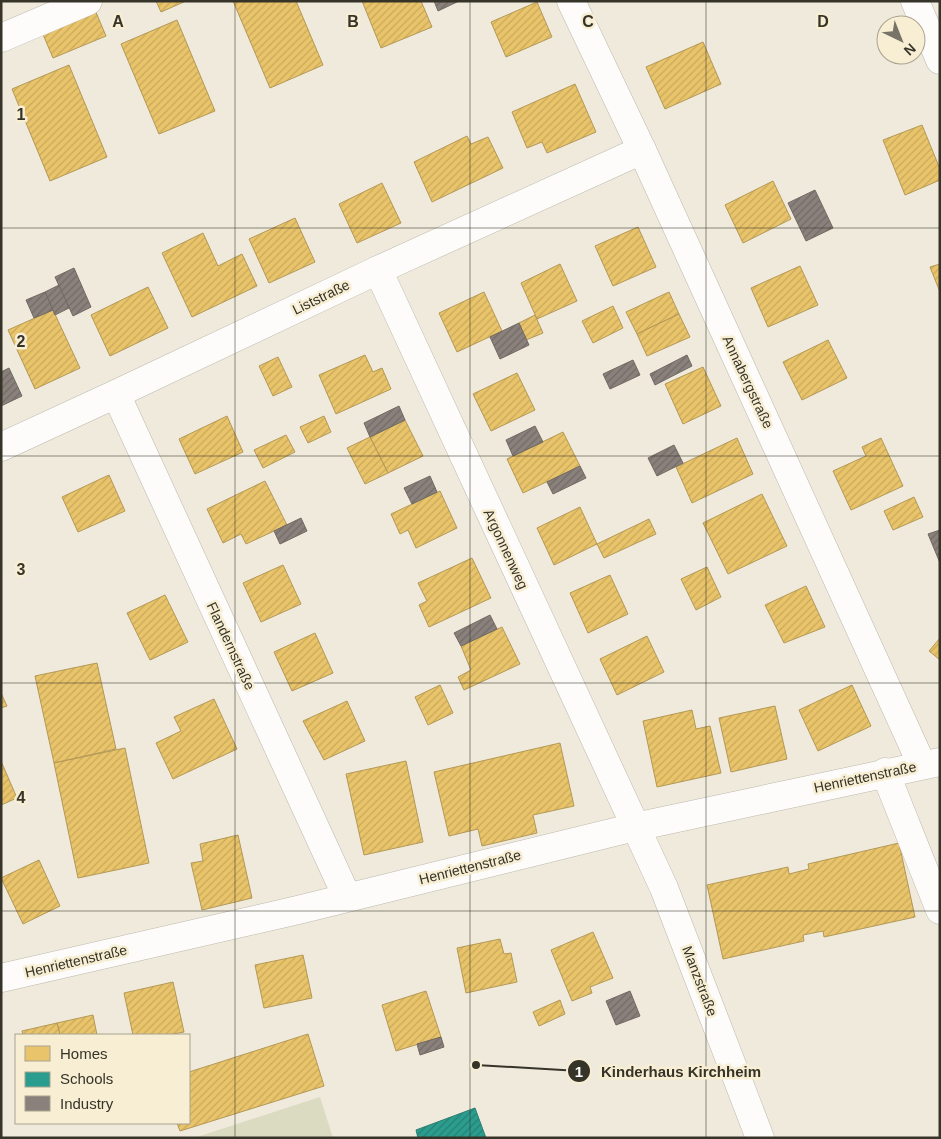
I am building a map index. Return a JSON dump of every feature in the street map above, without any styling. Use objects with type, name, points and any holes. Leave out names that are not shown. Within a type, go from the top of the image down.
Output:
[{"type":"street","points":[[1,38],[88,1]]},
{"type":"street","name":"Annabergstraße","points":[[571,1],[931,763]]},
{"type":"street","points":[[915,1],[940,60]]},
{"type":"street","name":"Liststraße","points":[[1,447],[378,270],[642,150]]},
{"type":"street","name":"Argonnenweg","points":[[378,270],[635,828]]},
{"type":"street","name":"Flandernstraße","points":[[116,394],[346,897]]},
{"type":"street","name":"Henriettenstraße","points":[[1,978],[288,912],[635,828],[931,763]]},
{"type":"street","points":[[885,772],[940,910]]},
{"type":"street","name":"Manzstraße","points":[[635,828],[664,888],[760,1138]]},
{"type":"green space","points":[[320,1097],[333,1138],[194,1138]]},
{"type":"building: Homes","points":[[156,1],[186,1],[161,12]]},
{"type":"building: Homes","points":[[233,1],[296,1],[323,65],[270,88]]},
{"type":"building: Homes","points":[[362,1],[421,1],[432,27],[381,48]]},
{"type":"building: Homes","points":[[537,2],[552,37],[506,57],[491,22]]},
{"type":"building: Homes","points":[[95,10],[106,36],[53,58],[42,32]]},
{"type":"building: Homes","points":[[177,20],[215,111],[159,134],[121,44]]},
{"type":"building: Homes","points":[[703,42],[721,84],[665,109],[646,67]]},
{"type":"building: Homes","points":[[69,65],[107,157],[50,181],[12,89]]},
{"type":"building: Homes","points":[[575,84],[596,132],[547,153],[542,142],[527,148],[512,112]]},
{"type":"building: Homes","points":[[922,125],[940,169],[940,180],[905,195],[883,140]]},
{"type":"building: Homes","points":[[467,136],[471,144],[488,137],[503,168],[432,202],[414,162]]},
{"type":"building: Homes","points":[[773,181],[791,219],[743,243],[725,205]]},
{"type":"building: Homes","points":[[382,183],[401,223],[357,243],[339,204]]},
{"type":"building: Homes","points":[[295,218],[315,262],[269,283],[249,239]]},
{"type":"building: Homes","points":[[638,227],[656,267],[613,286],[595,246]]},
{"type":"building: Homes","points":[[203,233],[218,266],[242,254],[257,286],[192,317],[162,253]]},
{"type":"building: Homes","points":[[560,264],[577,301],[537,319],[521,283]]},
{"type":"building: Homes","points":[[940,264],[940,292],[930,267]]},
{"type":"building: Homes","points":[[800,266],[818,305],[768,327],[751,288]]},
{"type":"building: Homes","points":[[148,287],[168,328],[110,356],[91,315]]},
{"type":"building: Homes","points":[[484,292],[502,331],[457,352],[439,313]]},
{"type":"building: Homes","points":[[669,292],[679,314],[637,334],[626,312]]},
{"type":"building: Homes","points":[[613,306],[623,328],[593,343],[582,321]]},
{"type":"building: Homes","points":[[53,310],[80,368],[35,389],[8,330]]},
{"type":"building: Homes","points":[[679,314],[690,337],[647,356],[637,334]]},
{"type":"building: Homes","points":[[535,315],[543,333],[526,340],[519,323]]},
{"type":"building: Homes","points":[[828,340],[847,378],[802,400],[783,362]]},
{"type":"building: Homes","points":[[365,355],[373,372],[382,368],[391,389],[336,414],[319,375]]},
{"type":"building: Homes","points":[[278,357],[292,387],[273,396],[259,366]]},
{"type":"building: Homes","points":[[703,367],[721,406],[683,424],[665,384]]},
{"type":"building: Homes","points":[[517,373],[535,410],[491,431],[473,394]]},
{"type":"building: Homes","points":[[227,416],[243,452],[195,474],[179,439]]},
{"type":"building: Homes","points":[[324,416],[331,432],[308,443],[300,427]]},
{"type":"building: Homes","points":[[405,420],[423,456],[388,473],[370,437]]},
{"type":"building: Homes","points":[[563,432],[580,466],[523,493],[507,459]]},
{"type":"building: Homes","points":[[286,435],[295,452],[263,468],[254,450]]},
{"type":"building: Homes","points":[[370,437],[388,473],[365,484],[347,448]]},
{"type":"building: Homes","points":[[737,438],[753,474],[692,503],[676,467]]},
{"type":"building: Homes","points":[[881,438],[903,486],[851,510],[833,471],[866,456],[862,447]]},
{"type":"building: Homes","points":[[109,475],[125,511],[78,532],[62,497]]},
{"type":"building: Homes","points":[[265,481],[287,525],[246,544],[241,534],[223,543],[207,509]]},
{"type":"building: Homes","points":[[440,491],[457,528],[416,548],[408,530],[400,534],[391,514]]},
{"type":"building: Homes","points":[[762,494],[787,546],[728,574],[703,523]]},
{"type":"building: Homes","points":[[914,497],[923,517],[893,530],[884,511]]},
{"type":"building: Homes","points":[[580,507],[597,544],[554,565],[537,528]]},
{"type":"building: Homes","points":[[649,519],[656,534],[604,558],[597,544]]},
{"type":"building: Homes","points":[[472,558],[491,598],[429,627],[419,605],[427,601],[418,583]]},
{"type":"building: Homes","points":[[283,565],[301,604],[261,622],[243,583]]},
{"type":"building: Homes","points":[[707,567],[721,597],[696,610],[681,579]]},
{"type":"building: Homes","points":[[610,575],[628,614],[588,633],[570,593]]},
{"type":"building: Homes","points":[[806,586],[825,627],[784,643],[765,605]]},
{"type":"building: Homes","points":[[165,595],[188,642],[150,660],[127,613]]},
{"type":"building: Homes","points":[[502,627],[520,664],[464,690],[458,677],[471,670],[461,646]]},
{"type":"building: Homes","points":[[315,633],[333,673],[292,691],[274,652]]},
{"type":"building: Homes","points":[[647,636],[664,672],[617,695],[600,659]]},
{"type":"building: Homes","points":[[940,638],[940,660],[929,651]]},
{"type":"building: Homes","points":[[97,663],[116,749],[54,763],[35,676]]},
{"type":"building: Homes","points":[[440,685],[453,713],[428,725],[415,697]]},
{"type":"building: Homes","points":[[852,685],[871,726],[818,751],[799,710]]},
{"type":"building: Homes","points":[[1,693],[7,706],[1,708]]},
{"type":"building: Homes","points":[[214,699],[237,749],[173,779],[156,743],[181,731],[174,717]]},
{"type":"building: Homes","points":[[347,701],[365,741],[324,760],[303,721]]},
{"type":"building: Homes","points":[[775,706],[787,759],[731,772],[719,718]]},
{"type":"building: Homes","points":[[692,710],[696,729],[710,726],[721,773],[657,787],[643,721]]},
{"type":"building: Homes","points":[[560,743],[574,806],[533,815],[537,833],[482,846],[478,829],[449,836],[434,772]]},
{"type":"building: Homes","points":[[125,748],[149,863],[78,878],[54,763]]},
{"type":"building: Homes","points":[[1,761],[17,798],[1,805]]},
{"type":"building: Homes","points":[[406,761],[423,842],[364,855],[346,774]]},
{"type":"building: Homes","points":[[238,835],[252,898],[202,910],[191,863],[203,861],[200,844]]},
{"type":"building: Homes","points":[[899,843],[915,917],[824,937],[823,931],[803,935],[804,941],[723,959],[707,885],[788,867],[789,874],[809,869],[808,864]]},
{"type":"building: Homes","points":[[39,860],[60,906],[23,924],[1,878]]},
{"type":"building: Homes","points":[[593,932],[613,978],[590,987],[592,993],[572,1001],[551,950]]},
{"type":"building: Homes","points":[[500,939],[504,954],[511,953],[517,982],[466,993],[457,948]]},
{"type":"building: Homes","points":[[303,955],[312,998],[264,1008],[255,965]]},
{"type":"building: Homes","points":[[173,982],[184,1032],[173,1034],[133,1034],[124,993]]},
{"type":"building: Homes","points":[[426,991],[441,1037],[396,1051],[382,1005]]},
{"type":"building: Homes","points":[[560,1000],[565,1014],[539,1026],[533,1012]]},
{"type":"building: Homes","points":[[93,1015],[97,1034],[60,1034],[57,1023]]},
{"type":"building: Homes","points":[[57,1023],[60,1034],[23,1034],[22,1031]]},
{"type":"building: Homes","points":[[308,1034],[324,1086],[180,1131],[177,1124],[190,1124],[190,1072]]},
{"type":"building: Schools","points":[[475,1108],[486,1138],[418,1138],[416,1130]]},
{"type":"building: Industry","points":[[434,1],[459,1],[438,11]]},
{"type":"building: Industry","points":[[815,190],[833,228],[806,241],[788,203]]},
{"type":"building: Industry","points":[[74,268],[91,307],[73,316],[55,277]]},
{"type":"building: Industry","points":[[59,285],[69,308],[55,315],[45,292]]},
{"type":"building: Industry","points":[[45,292],[53,310],[34,318],[26,300]]},
{"type":"building: Industry","points":[[519,323],[529,345],[500,359],[490,337]]},
{"type":"building: Industry","points":[[687,355],[692,366],[655,385],[650,374]]},
{"type":"building: Industry","points":[[633,360],[640,375],[610,389],[603,374]]},
{"type":"building: Industry","points":[[9,368],[22,396],[1,406],[1,372]]},
{"type":"building: Industry","points":[[399,406],[405,420],[370,437],[364,423]]},
{"type":"building: Industry","points":[[535,426],[543,442],[513,456],[506,440]]},
{"type":"building: Industry","points":[[674,445],[683,463],[657,476],[648,458]]},
{"type":"building: Industry","points":[[580,466],[586,478],[553,494],[547,482]]},
{"type":"building: Industry","points":[[430,476],[437,492],[412,504],[404,488]]},
{"type":"building: Industry","points":[[301,518],[307,531],[280,544],[274,531]]},
{"type":"building: Industry","points":[[940,530],[940,563],[928,534]]},
{"type":"building: Industry","points":[[490,615],[497,629],[461,646],[454,633]]},
{"type":"building: Industry","points":[[630,991],[640,1016],[616,1025],[606,1001]]},
{"type":"building: Industry","points":[[441,1037],[444,1047],[420,1055],[417,1044]]},
{"type":"place","name":"Kinderhaus Kirchheim","points":[[476,1065]]}]
